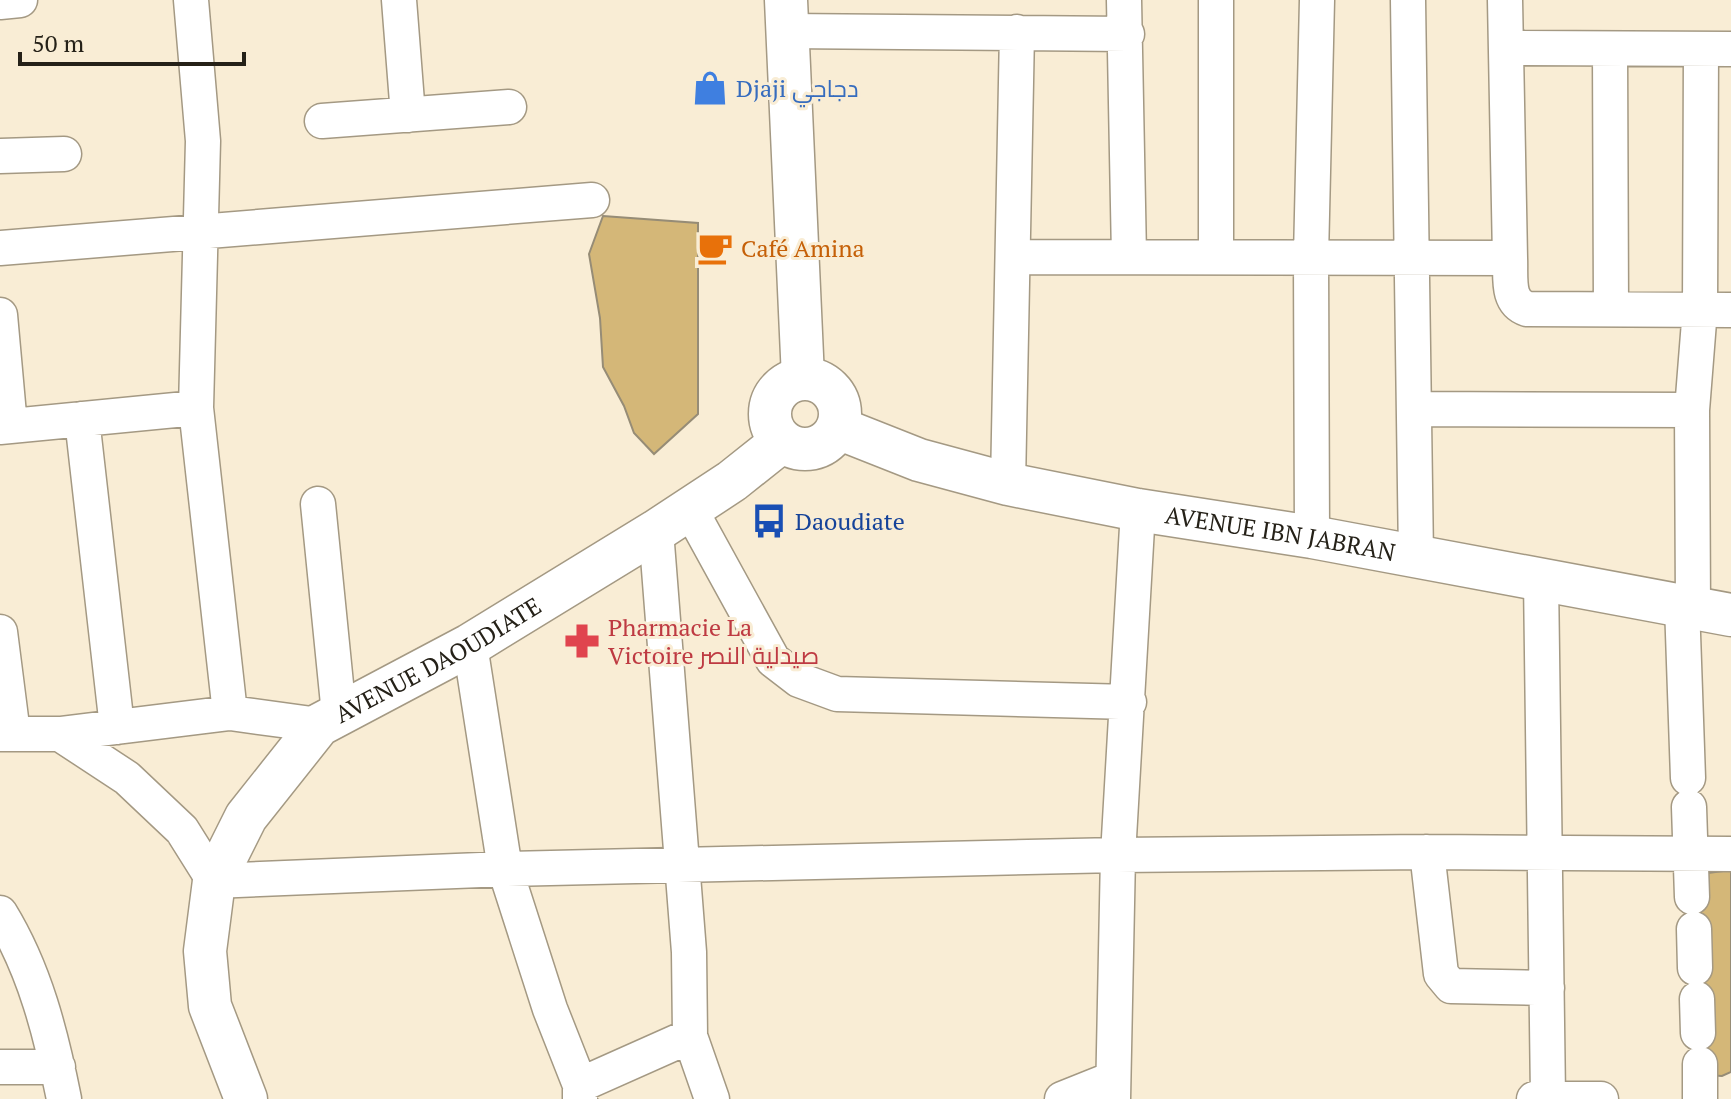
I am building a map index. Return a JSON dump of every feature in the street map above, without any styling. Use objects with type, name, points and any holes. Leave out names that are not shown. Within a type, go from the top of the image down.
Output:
[{"type":"street","points":[[0,2],[20,0]]},
{"type":"street","points":[[191,0],[203,141],[196,408],[230,713]]},
{"type":"street","points":[[399,0],[408,115]]},
{"type":"street","points":[[1124,0],[1129,256]]},
{"type":"street","points":[[1216,0],[1216,257]]},
{"type":"street","points":[[1312,537],[1311,257],[1317,0]]},
{"type":"street","points":[[1408,0],[1416,557]]},
{"type":"street","points":[[1505,0],[1510,258],[1512,298],[1517,306],[1527,309],[1716,310]]},
{"type":"street","points":[[803,378],[786,16],[1017,32],[1127,34]]},
{"type":"street","points":[[1008,484],[1017,32]]},
{"type":"street","points":[[1506,48],[1716,49],[1716,310],[1692,410],[1702,609],[1689,792],[1700,1099]]},
{"type":"street","points":[[1610,49],[1611,309]]},
{"type":"street","points":[[322,121],[509,107]]},
{"type":"street","points":[[0,156],[64,154]]},
{"type":"street","points":[[0,248],[592,200]]},
{"type":"street","points":[[1013,257],[1510,258]]},
{"type":"street","points":[[0,315],[5,426],[196,408]]},
{"type":"street","points":[[803,378],[817,380],[829,388],[837,400],[840,414],[838,428],[828,441],[813,449],[796,450],[781,442],[771,428],[769,411],[774,395],[786,383],[803,378]]},
{"type":"street","points":[[1414,409],[1692,410]]},
{"type":"street","points":[[82,419],[117,727]]},
{"type":"street","name":"AVENUE IBN JABRAN","points":[[838,428],[919,460],[1008,484],[1138,510],[1312,537],[1702,609]]},
{"type":"street","name":"AVENUE DAOUDIATE","points":[[246,1099],[210,1006],[205,951],[214,881],[246,817],[329,720],[470,645],[673,520],[732,481],[781,442]]},
{"type":"street","points":[[0,632],[6,734],[60,734],[230,713],[329,720],[318,504]]},
{"type":"street","points":[[1062,1099],[1113,1089],[1118,855],[1138,510]]},
{"type":"street","points":[[673,520],[773,660],[799,680],[837,694],[1129,702]]},
{"type":"street","points":[[673,520],[681,865],[689,952],[690,1036],[712,1099]]},
{"type":"street","points":[[1541,579],[1547,988],[1541,1098],[1601,1099]]},
{"type":"street","points":[[470,645],[505,869],[580,1092],[690,1036]]},
{"type":"street","points":[[60,734],[127,778],[182,830],[214,881],[505,869],[1118,855],[1427,852],[1731,854]]},
{"type":"street","points":[[1427,852],[1441,974],[1451,986],[1547,988]]},
{"type":"street","points":[[0,913],[43,1005],[61,1083],[0,1067]]},
{"type":"building","points":[[603,216],[698,223],[698,414],[654,454],[634,433],[624,406],[603,367],[600,318],[589,254]]},
{"type":"building","points":[[1731,870],[1731,1072],[1722,1076],[1706,1075],[1700,874]]},
{"type":"place","name":"Djaji دجاجي","points":[[710,88]]},
{"type":"place","name":"Café Amina","points":[[715,248]]},
{"type":"place","name":"Daoudiate","points":[[769,521]]},
{"type":"place","name":"Pharmacie La Victoire صيدلية النصر","points":[[582,641]]}]
